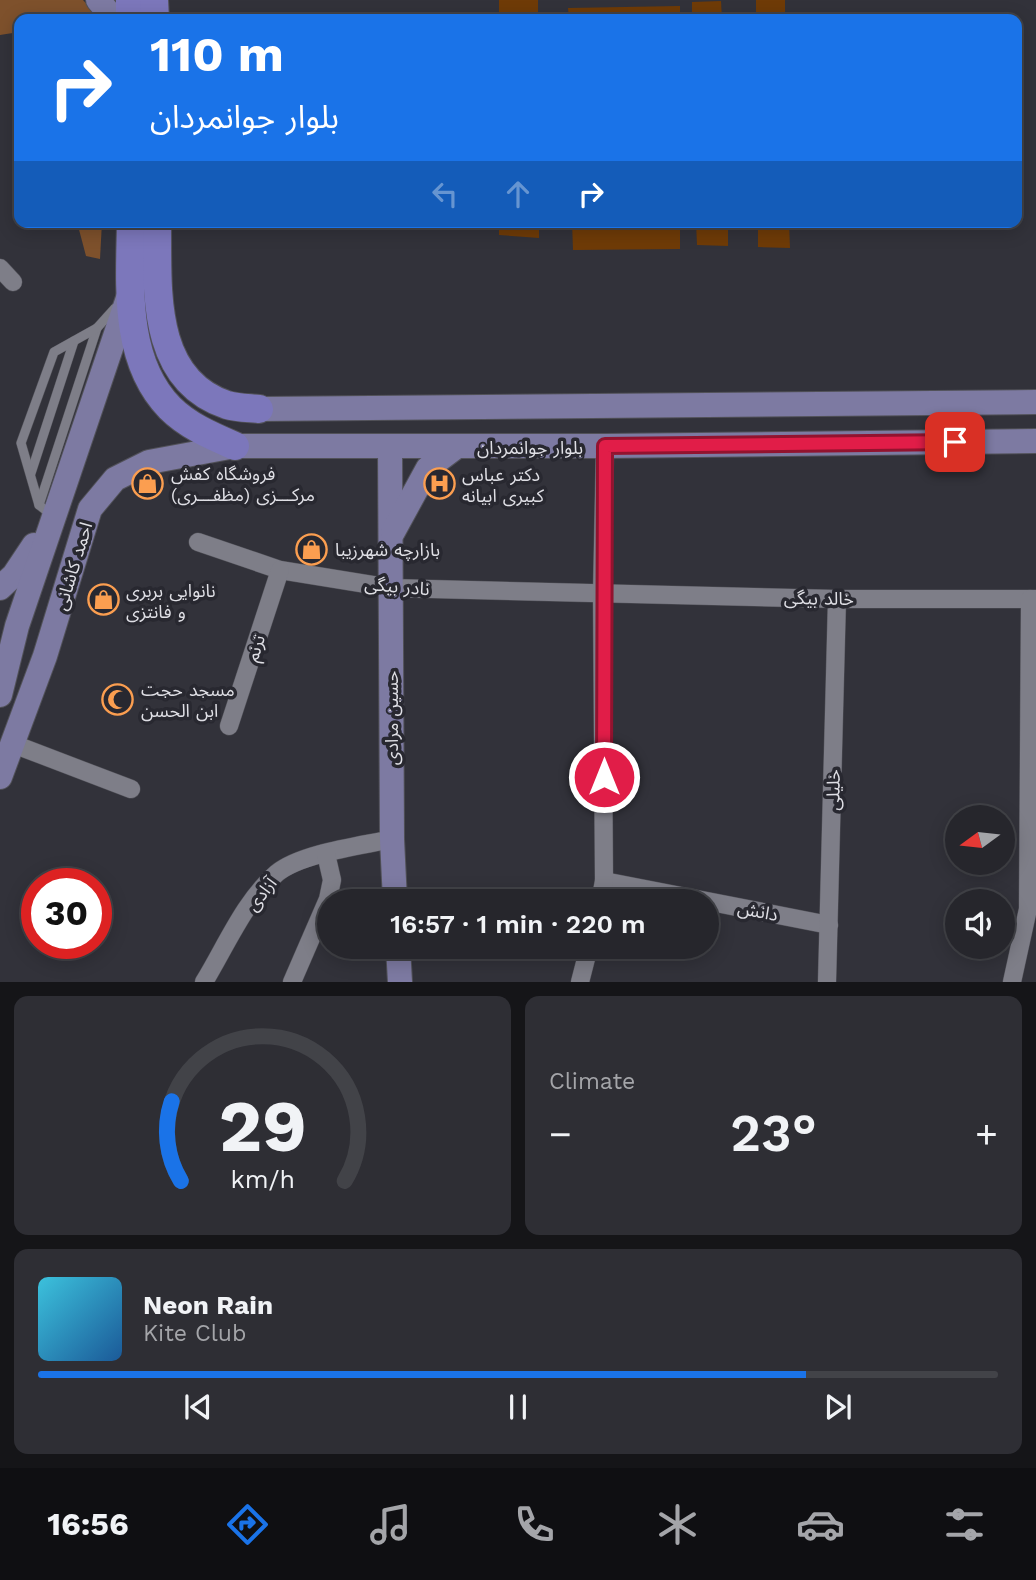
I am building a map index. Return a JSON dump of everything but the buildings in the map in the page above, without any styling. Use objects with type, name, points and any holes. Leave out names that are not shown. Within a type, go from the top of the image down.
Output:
[{"type":"main road","points":[[98,0],[110,14]]},
{"type":"main road","points":[[131,228],[130,291],[135,342],[148,376],[170,408],[200,431],[235,446]]},
{"type":"main road","points":[[157,228],[158,312],[165,342],[178,368],[201,392],[227,405],[259,410],[1036,402]]},
{"type":"main road","name":"احمد کاشانی","points":[[0,695],[8,625],[46,510],[130,291]]},
{"type":"main road","name":"بلوار جوانمردان","points":[[235,446],[456,447],[1036,441]]},
{"type":"main road","name":"احمد کاشانی","points":[[0,777],[45,656],[90,509],[115,480],[149,462],[235,446]]},
{"type":"main road","name":"حسین مرادی","points":[[390,447],[391,839],[394,889]]},
{"type":"main road","name":"حسین مرادی","points":[[391,535],[428,468],[456,447]]},
{"type":"main road","points":[[0,588],[14,575],[46,510]]},
{"type":"main road","points":[[8,625],[45,656]]},
{"type":"main road","points":[[3,670],[45,656]]},
{"type":"main road","points":[[399,959],[400,982]]},
{"type":"street","points":[[0,268],[13,282]]},
{"type":"street","points":[[602,889],[602,594],[605,446]]},
{"type":"street","name":"نادر بیگی","points":[[198,542],[280,570],[391,588],[602,594]]},
{"type":"street","name":"ترنم","points":[[229,726],[280,570]]},
{"type":"street","name":"خالد بیگی","points":[[602,594],[837,599],[1033,599]]},
{"type":"street","name":"خلیلی","points":[[827,982],[837,599]]},
{"type":"street","points":[[1012,982],[1027,909],[1033,599]]},
{"type":"street","points":[[13,744],[131,789]]},
{"type":"street","name":"آزادی","points":[[204,982],[253,900],[278,872],[306,859],[391,839]]},
{"type":"street","points":[[292,982],[328,899],[332,880],[326,855]]},
{"type":"street","name":"دانش","points":[[604,881],[829,925]]},
{"type":"street","points":[[580,982],[586,959]]},
{"type":"lane","points":[[46,510],[30,474],[21,443],[54,352],[97,328],[130,291]]},
{"type":"lane","points":[[46,510],[97,328]]},
{"type":"lane","points":[[30,474],[74,341]]},
{"type":"shaded area","points":[[0,0],[83,0],[96,14],[14,14],[14,33],[0,35]]},
{"type":"shaded area","points":[[499,0],[538,0],[538,14],[499,14]]},
{"type":"shaded area","points":[[756,0],[785,0],[785,14],[756,14]]},
{"type":"shaded area","points":[[721,1],[722,14],[692,14],[692,2]]},
{"type":"shaded area","points":[[680,6],[680,14],[569,14],[568,8]]},
{"type":"shaded area","points":[[79,228],[102,228],[100,259],[86,256]]},
{"type":"shaded area","points":[[499,228],[539,228],[539,238],[499,235]]},
{"type":"shaded area","points":[[572,228],[680,228],[680,249],[573,250]]},
{"type":"shaded area","points":[[696,228],[728,228],[728,246],[697,245]]},
{"type":"shaded area","points":[[758,228],[789,228],[790,248],[758,247]]},
{"type":"place","name":"فروشگاه کفش مرکـــزی (مظفـــری)","points":[[148,483]]},
{"type":"place","name":"دکتر عباس کبیری ابیانه","points":[[439,484]]},
{"type":"place","name":"بازارچه شهرزیبا","points":[[312,549]]},
{"type":"place","name":"نانوایی بربری و فانتزی","points":[[103,600]]},
{"type":"place","name":"مسجد حجت ابن الحسن","points":[[118,699]]},
{"type":"route","points":[[604,777],[602,594],[605,446],[955,442]]}]
